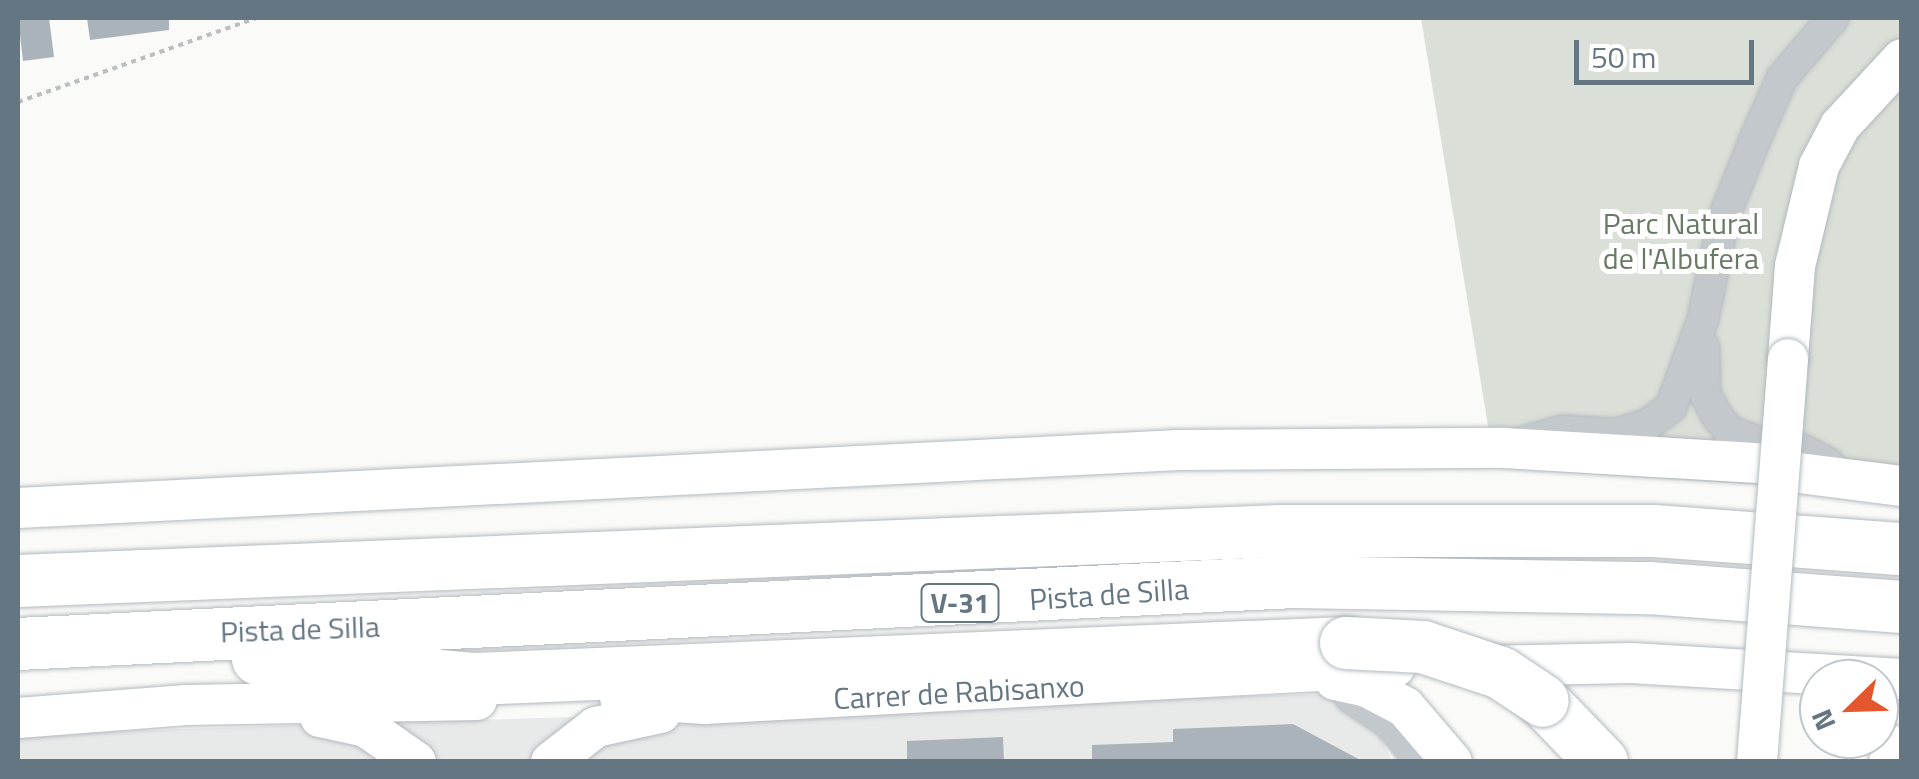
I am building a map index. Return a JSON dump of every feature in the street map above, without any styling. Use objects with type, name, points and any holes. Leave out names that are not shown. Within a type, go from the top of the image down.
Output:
[{"type":"highway","name":"Pista de Silla","points":[[18,581],[1281,531],[1654,530],[1902,549]]},
{"type":"highway","name":"Pista de Silla","points":[[18,644],[1296,582],[1649,588],[1902,607]]},
{"type":"highway","points":[[18,656],[61,664],[240,657],[475,679],[1326,659],[1423,647],[1501,674],[1543,701],[1602,762]]},
{"type":"street","points":[[1504,448],[1562,431],[1616,434],[1648,424],[1671,408],[1684,383],[1703,319],[1724,217],[1756,137],[1782,78],[1833,18]]},
{"type":"street","points":[[1757,762],[1794,266],[1818,166],[1864,95],[1902,59]]},
{"type":"street","points":[[1703,319],[1706,394],[1729,431],[1760,453]]},
{"type":"street","points":[[18,508],[1179,450],[1504,448],[1760,453]]},
{"type":"street","points":[[1902,470],[1808,462],[1902,486]]},
{"type":"street","points":[[1326,659],[1389,722],[1420,762]]},
{"type":"street","points":[[1326,659],[1387,695],[1427,728],[1452,762]]},
{"type":"street","name":"Carrer de Rabisanxo","points":[[18,718],[161,712],[186,705],[675,697],[704,704],[1326,659],[1355,668],[1631,663],[1902,679]]},
{"type":"street","points":[[551,762],[596,727],[704,704]]},
{"type":"street","points":[[161,712],[187,718],[331,717],[366,727],[416,762]]},
{"type":"street","points":[[1889,762],[1902,746]]},
{"type":"path","points":[[18,102],[257,18]]},
{"type":"shaded area","points":[[1328,694],[1376,728],[1392,761],[18,762],[18,734]]},
{"type":"green space","name":"Parc Natural de l'Albufera","points":[[1421,18],[1901,18],[1901,494],[1495,468]]},
{"type":"building","points":[[18,18],[49,18],[54,57],[23,61]]},
{"type":"building","points":[[87,18],[169,18],[169,30],[90,40]]},
{"type":"building","points":[[1293,724],[1364,762],[1092,762],[1092,745],[1173,742],[1173,729]]},
{"type":"building","points":[[1003,737],[1004,762],[907,762],[907,741]]}]
